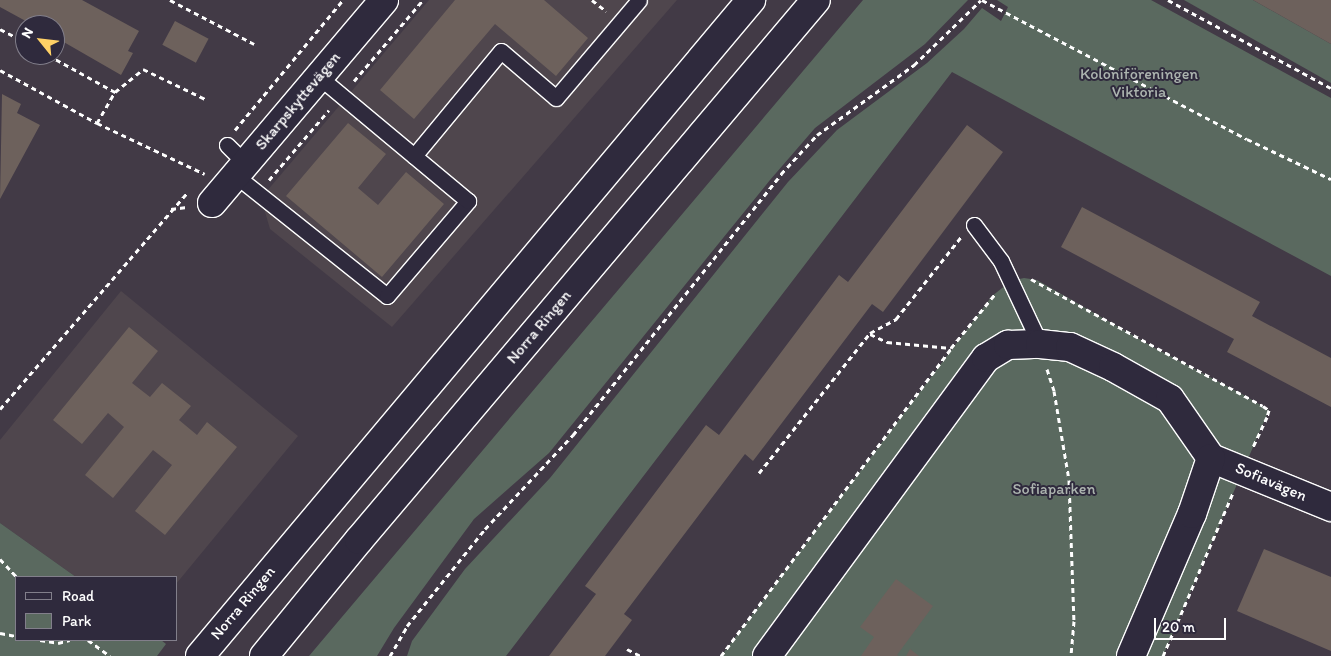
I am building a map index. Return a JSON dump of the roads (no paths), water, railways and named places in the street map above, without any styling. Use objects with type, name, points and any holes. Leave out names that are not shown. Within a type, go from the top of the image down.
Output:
[{"type":"main road","name":"Skarpskyttevägen","points":[[200,191],[236,161],[319,77],[384,0]]},
{"type":"main road","name":"Norra Ringen","points":[[200,656],[751,0]]},
{"type":"main road","name":"Norra Ringen","points":[[264,656],[359,540],[816,0]]},
{"type":"main road","points":[[767,656],[986,358],[1008,346],[1040,344],[1070,347],[1113,367],[1170,399],[1211,458],[1192,514],[1131,656]]},
{"type":"main road","name":"Sofiavägen","points":[[1211,458],[1331,508]]},
{"type":"lane","points":[[414,156],[501,51],[556,98],[639,0]]},
{"type":"lane","points":[[236,161],[387,296],[468,201],[319,77]]},
{"type":"lane","points":[[974,225],[1001,261],[1040,344]]},
{"type":"park label","name":"Koloniföreningen Viktoria","points":[[1139,83]]},
{"type":"park label","name":"Sofiaparken","points":[[1054,489]]}]
